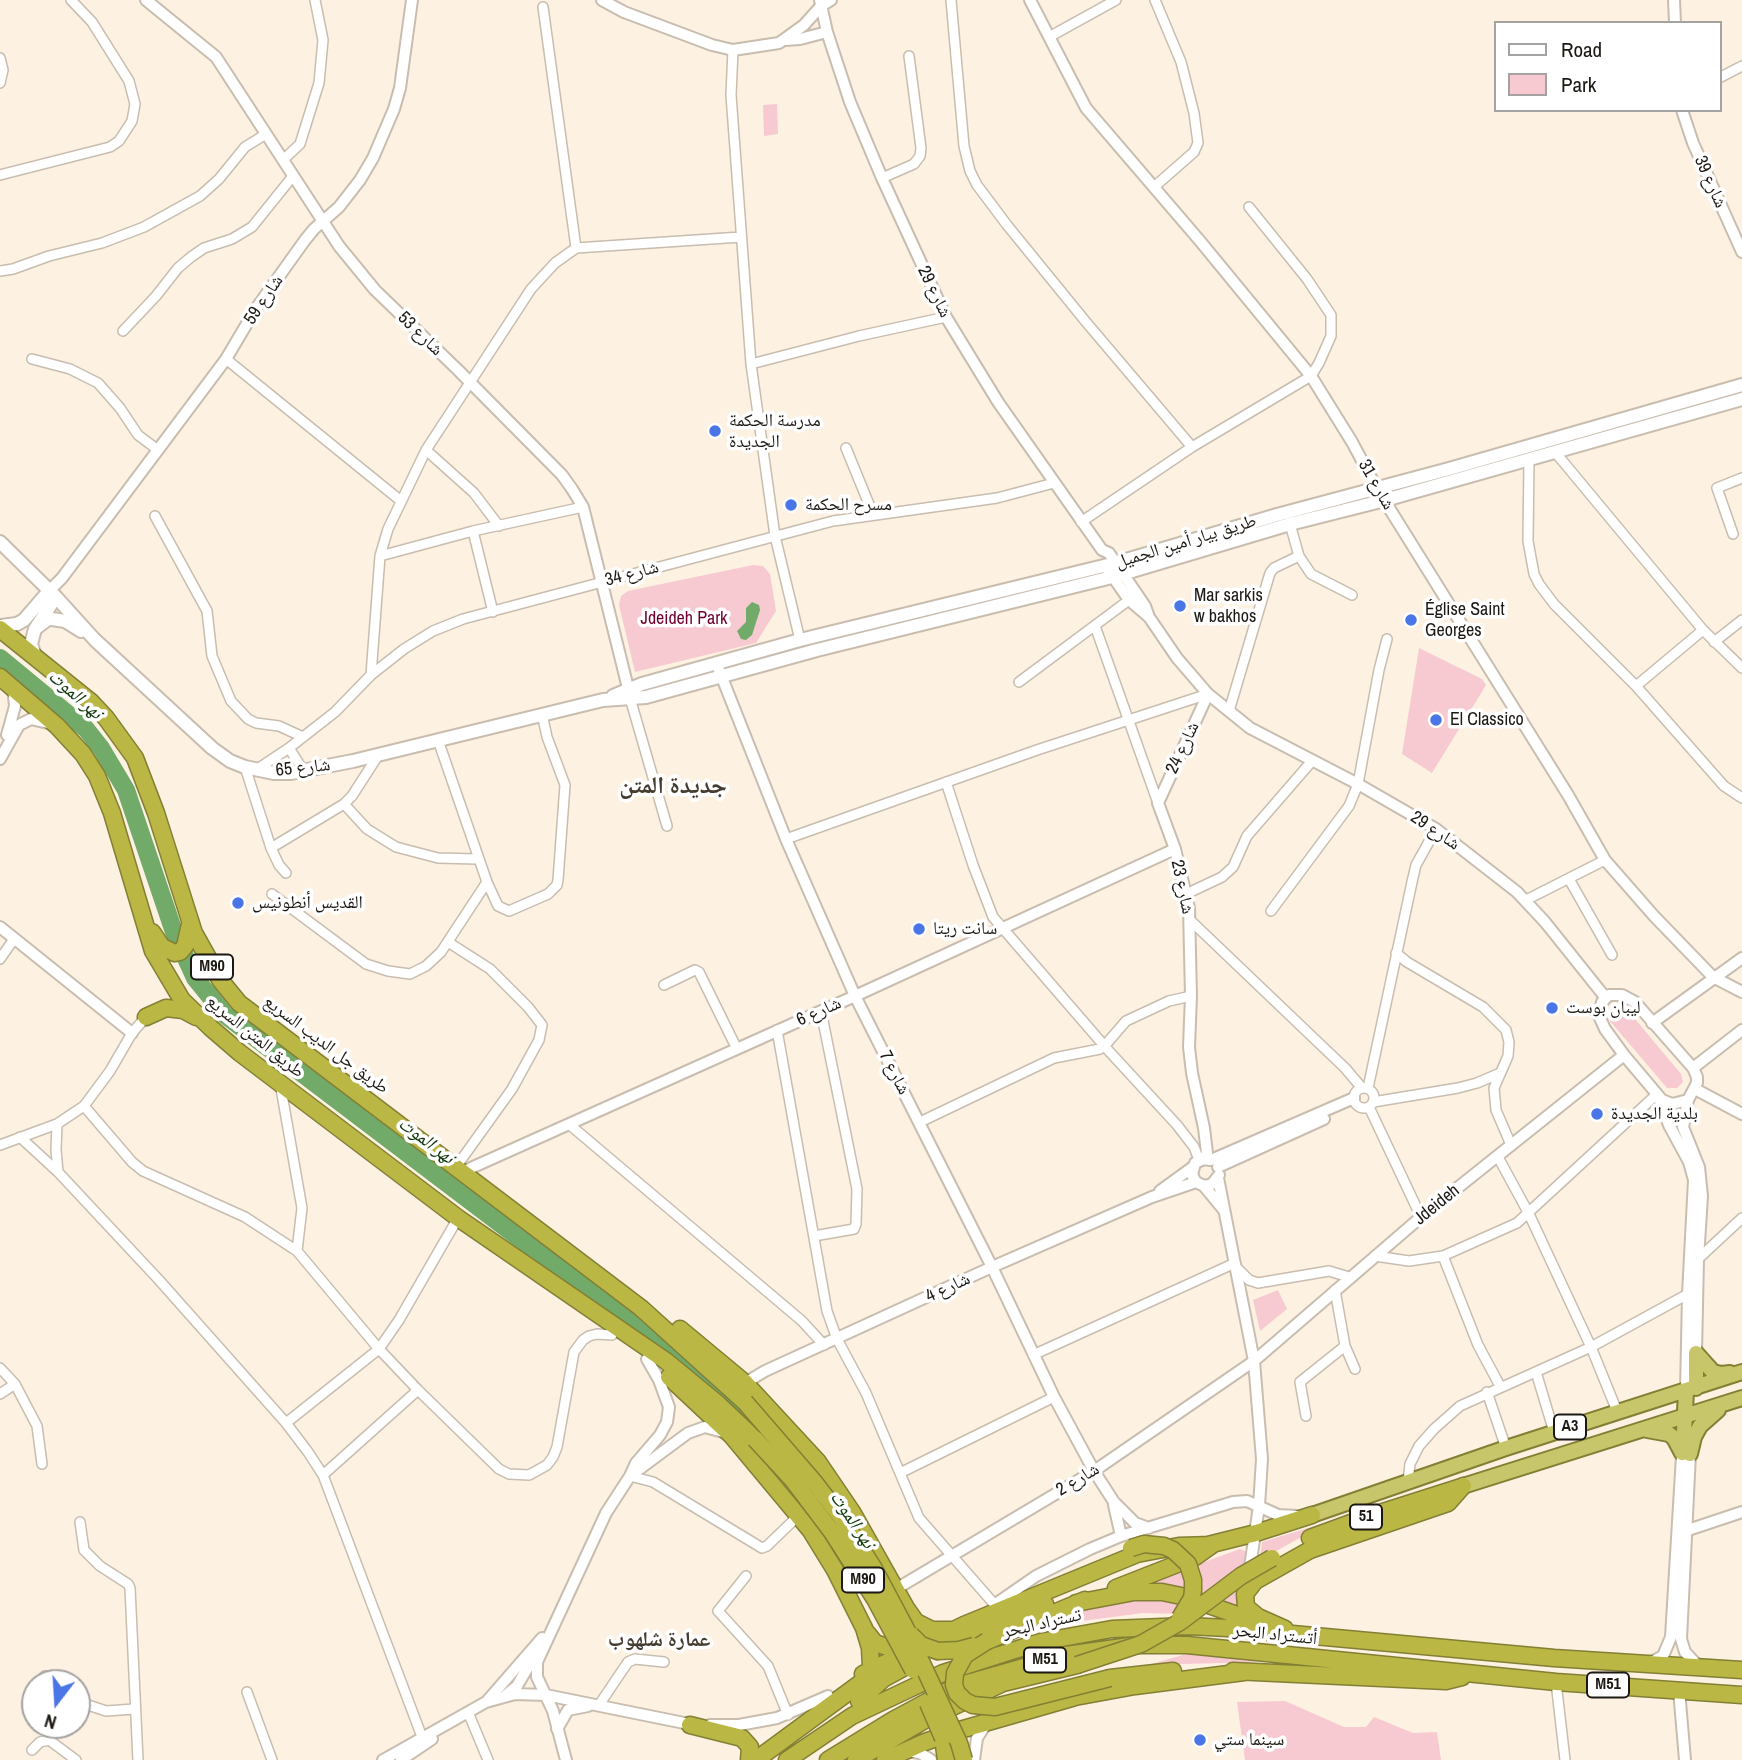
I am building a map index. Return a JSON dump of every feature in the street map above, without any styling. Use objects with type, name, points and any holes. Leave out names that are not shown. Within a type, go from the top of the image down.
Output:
[{"type":"highway","name":"طريق جل الديب السريع","points":[[0,628],[99,710],[135,758],[156,813],[190,924],[221,981],[239,1003],[642,1308],[745,1402],[791,1453],[841,1517],[873,1567],[906,1629]]},
{"type":"highway","points":[[6,682],[57,726]]},
{"type":"highway","name":"طريق المتن السريع","points":[[57,726],[83,754],[106,794],[144,922],[182,1000],[206,1024],[280,1083],[509,1254]]},
{"type":"highway","points":[[146,1017],[164,996],[165,984],[158,952],[175,953],[183,950],[190,924]]},
{"type":"highway","points":[[146,1017],[161,1009],[174,1009],[188,1012],[206,1024]]},
{"type":"highway","points":[[509,1254],[534,1277],[648,1359],[732,1435],[811,1531],[835,1570],[863,1628],[871,1652],[870,1671],[857,1687],[752,1758]]},
{"type":"highway","name":"M90","points":[[509,1254],[666,1361],[755,1439],[810,1503],[875,1599],[905,1654],[943,1738],[946,1760]]},
{"type":"highway","points":[[642,1308],[666,1318],[745,1382],[818,1462],[852,1512],[906,1608],[919,1625],[937,1631],[959,1628],[996,1604],[1126,1542],[1164,1546],[1183,1557],[1188,1564],[1193,1580],[1192,1598],[1182,1616],[1171,1627],[1130,1649],[1003,1683],[923,1721],[856,1760]]},
{"type":"highway","points":[[1696,1353],[1713,1372],[1742,1372]]},
{"type":"highway","points":[[1686,1455],[1685,1417],[1696,1353]]},
{"type":"highway","name":"A3","points":[[1312,1515],[1554,1432],[1742,1372]]},
{"type":"highway","points":[[1691,1389],[1695,1401],[1733,1401]]},
{"type":"highway","points":[[1686,1455],[1700,1426],[1733,1401]]},
{"type":"highway","name":"A3","points":[[1463,1486],[1733,1401]]},
{"type":"highway","points":[[1646,1429],[1669,1434],[1686,1455]]},
{"type":"highway","points":[[1285,1629],[1248,1611],[1244,1603],[1245,1594],[1259,1578],[1299,1555],[1338,1539],[1448,1503],[1463,1486]]},
{"type":"highway","name":"51","points":[[1171,1627],[1241,1576],[1272,1558],[1329,1531],[1463,1486]]},
{"type":"highway","points":[[852,1716],[862,1697],[874,1685],[923,1657],[1116,1573],[1166,1556],[1256,1533],[1312,1515]]},
{"type":"highway","points":[[906,1629],[917,1642],[932,1650],[951,1651],[982,1643],[1195,1557],[1212,1545]]},
{"type":"highway","points":[[752,1758],[828,1696],[870,1671],[959,1628],[1138,1554],[1180,1546],[1212,1545]]},
{"type":"highway","points":[[863,1628],[875,1643],[887,1647],[899,1643],[907,1633],[907,1620],[880,1562]]},
{"type":"highway","points":[[1076,1603],[1134,1592],[1162,1592],[1186,1597],[1250,1621],[1349,1641]]},
{"type":"highway","name":"تستراد البحر","points":[[852,1716],[943,1672],[1060,1637],[1112,1629],[1149,1627],[1253,1631]]},
{"type":"highway","name":"M90","points":[[906,1629],[959,1743],[964,1760]]},
{"type":"highway","name":"أتستراد البحر","points":[[1253,1631],[1647,1665],[1742,1670]]},
{"type":"highway","points":[[982,1643],[959,1662],[954,1685],[960,1697],[979,1707],[995,1707],[1110,1678],[1202,1669],[1446,1681],[1474,1673]]},
{"type":"highway","name":"أتستراد البحر","points":[[828,1760],[945,1692],[1044,1661],[1116,1646],[1187,1645],[1556,1682],[1742,1695]]},
{"type":"highway","points":[[889,1757],[940,1736],[1083,1695],[1244,1672]]},
{"type":"highway","name":"M51","points":[[787,1760],[852,1716]]},
{"type":"highway","points":[[690,1725],[742,1738],[747,1742],[752,1758]]},
{"type":"main road","name":"طريق بيار أمين الجميل","points":[[719,670],[800,640],[1114,570],[1376,487],[1449,469],[1742,385]]},
{"type":"main road","name":"طريق بيار أمين الجميل","points":[[629,694],[1385,500],[1742,399]]},
{"type":"main road","name":"شارع 65","points":[[0,542],[95,640],[197,735],[230,761],[251,769],[274,773],[303,770],[629,694]]},
{"type":"main road","points":[[0,628],[24,620],[52,594]]},
{"type":"main road","points":[[35,656],[31,644],[35,629],[52,594]]},
{"type":"main road","points":[[35,629],[48,619],[59,619],[95,640]]},
{"type":"street","points":[[0,175],[110,147],[119,141],[132,121],[135,104],[129,81],[92,22],[71,0]]},
{"type":"street","name":"شارع 53","points":[[146,0],[216,57],[339,246],[375,290],[562,475],[583,508],[629,694]]},
{"type":"street","points":[[283,160],[299,144],[319,83],[323,40],[315,0]]},
{"type":"street","name":"شارع 59","points":[[52,594],[226,359],[305,240],[339,207],[360,180],[373,158],[394,109],[400,88],[412,0]]},
{"type":"street","points":[[602,0],[624,12],[712,45],[733,50],[761,47],[828,32]]},
{"type":"street","points":[[951,0],[964,146],[970,172],[1004,222],[1192,447]]},
{"type":"street","name":"شارع 31","points":[[1030,0],[1086,108],[1311,376],[1376,487],[1568,795],[1605,860],[1713,978]]},
{"type":"street","points":[[1049,37],[1116,0]]},
{"type":"street","points":[[1154,187],[1194,152],[1198,143],[1194,113],[1181,62],[1156,0]]},
{"type":"street","points":[[1674,0],[1675,21]]},
{"type":"street","points":[[785,40],[804,25],[824,2]]},
{"type":"street","name":"شارع 29","points":[[824,2],[828,32],[850,102],[946,317],[998,402],[1081,522],[1102,550],[1109,552],[1114,570],[1129,600],[1149,617]]},
{"type":"street","points":[[543,7],[576,248]]},
{"type":"street","points":[[733,50],[731,94],[751,364],[775,536],[800,640]]},
{"type":"street","points":[[882,178],[914,164],[920,156],[909,56]]},
{"type":"street","points":[[0,58],[3,70],[0,83]]},
{"type":"street","points":[[1721,77],[1742,66]]},
{"type":"street","name":"شارع 39","points":[[1683,112],[1693,143],[1742,252]]},
{"type":"street","points":[[0,271],[102,243],[144,227],[200,196],[219,179],[245,148],[266,134]]},
{"type":"street","points":[[123,331],[178,268],[191,257],[252,227],[293,176]]},
{"type":"street","points":[[1081,522],[1192,447],[1311,376],[1327,347],[1332,325],[1331,315],[1307,279],[1249,207]]},
{"type":"street","points":[[371,675],[380,556],[401,501],[426,450],[531,289],[555,263],[576,248],[741,237]]},
{"type":"street","points":[[751,364],[946,317]]},
{"type":"street","points":[[32,359],[70,369],[98,383],[120,408],[138,435],[158,450]]},
{"type":"street","points":[[226,359],[401,501]]},
{"type":"street","points":[[846,448],[873,514]]},
{"type":"street","points":[[426,450],[474,493],[499,526]]},
{"type":"street","points":[[1555,452],[1703,631],[1742,668]]},
{"type":"street","points":[[1529,460],[1528,541],[1534,574],[1554,604],[1636,685],[1724,786],[1742,798]]},
{"type":"street","points":[[1733,534],[1717,488],[1742,478]]},
{"type":"street","name":"شارع 34","points":[[251,769],[289,748],[335,712],[371,675],[404,649],[433,631],[463,619],[833,521],[997,498],[1054,483]]},
{"type":"street","points":[[380,556],[473,531],[583,508]]},
{"type":"street","points":[[155,516],[207,611],[212,656],[230,701],[248,719],[256,723],[279,726],[303,737]]},
{"type":"street","points":[[1290,524],[1299,556],[1314,576],[1352,596]]},
{"type":"street","points":[[473,531],[493,612]]},
{"type":"street","points":[[1229,711],[1269,573],[1273,568],[1299,556]]},
{"type":"street","name":"شارع 29","points":[[1114,570],[1145,606],[1149,617],[1177,658],[1208,694],[1250,728],[1358,784],[1436,829],[1526,900],[1605,997]]},
{"type":"street","points":[[1019,682],[1129,600]]},
{"type":"street","points":[[1714,642],[1742,620]]},
{"type":"street","name":"شارع 23","points":[[1095,626],[1175,849],[1186,894],[1190,920],[1190,1061],[1204,1128],[1207,1165]]},
{"type":"street","points":[[1636,685],[1703,631]]},
{"type":"street","points":[[1272,911],[1349,806],[1358,784],[1387,639]]},
{"type":"street","name":"شارع 7","points":[[719,670],[786,839],[855,996],[920,1122],[1054,1397],[1114,1502]]},
{"type":"street","points":[[0,759],[15,712],[6,682]]},
{"type":"street","points":[[629,694],[667,826]]},
{"type":"street","points":[[786,839],[1127,719],[1208,694]]},
{"type":"street","name":"شارع 24","points":[[1158,803],[1208,694]]},
{"type":"street","points":[[438,740],[477,859],[498,906],[509,911],[548,894],[557,885],[565,785],[547,737],[542,714]]},
{"type":"street","points":[[0,759],[12,734],[23,722],[31,719],[57,726]]},
{"type":"street","points":[[289,748],[303,770]]},
{"type":"street","points":[[271,848],[344,804],[379,754]]},
{"type":"street","points":[[1186,894],[1222,877],[1233,867],[1247,836],[1312,761]]},
{"type":"street","points":[[251,769],[271,848],[286,873]]},
{"type":"street","points":[[946,782],[986,903],[1002,929],[1177,1125],[1207,1165],[1224,1211],[1254,1361],[1262,1459],[1256,1533],[1245,1594]]},
{"type":"street","points":[[344,804],[367,829],[396,847],[439,858],[477,859]]},
{"type":"street","points":[[1365,1088],[1416,865],[1436,829]]},
{"type":"street","name":"شارع 6","points":[[459,1170],[569,1125],[1175,849]]},
{"type":"street","points":[[1526,900],[1605,860]]},
{"type":"street","points":[[1569,879],[1612,955]]},
{"type":"street","points":[[272,894],[366,964],[410,974],[426,966],[449,942],[487,882]]},
{"type":"street","points":[[1190,920],[1373,1093],[1371,1104],[1421,1217]]},
{"type":"street","points":[[0,928],[132,1033]]},
{"type":"street","points":[[0,959],[14,939]]},
{"type":"street","points":[[449,942],[491,969],[542,1025],[539,1040],[512,1089],[459,1170]]},
{"type":"street","points":[[1396,953],[1483,1007],[1506,1030],[1509,1042],[1506,1063],[1493,1088],[1496,1111],[1511,1145]]},
{"type":"street","points":[[1652,1023],[1742,958]]},
{"type":"street","points":[[664,985],[697,971],[737,1049]]},
{"type":"street","points":[[1713,978],[1742,992]]},
{"type":"street","points":[[1691,1389],[1688,1294],[1694,1180],[1689,1162],[1669,1125],[1658,1096],[1624,1055],[1599,1016],[1605,997],[1613,994],[1629,997],[1693,1068],[1697,1077],[1695,1089],[1688,1100],[1683,1127],[1701,1178],[1696,1353]]},
{"type":"street","points":[[920,1122],[1054,1058],[1104,1046],[1126,1021],[1169,1001],[1191,996]]},
{"type":"street","points":[[814,1236],[853,1229],[856,1224],[857,1189],[821,1011]]},
{"type":"street","points":[[0,1145],[57,1124],[84,1106],[110,1071],[132,1033],[146,1017]]},
{"type":"street","points":[[777,1030],[827,1311],[836,1339],[866,1393],[911,1501],[925,1527],[996,1604]]},
{"type":"street","points":[[1693,1068],[1742,1030]]},
{"type":"street","name":"Jdeideh","points":[[1254,1361],[1421,1217],[1624,1055]]},
{"type":"street","points":[[1365,1088],[1355,1092],[1355,1101],[1362,1108],[1458,1088],[1500,1073]]},
{"type":"street","points":[[280,1083],[302,1208],[297,1251]]},
{"type":"street","points":[[1695,1089],[1742,1114]]},
{"type":"street","points":[[1658,1096],[1672,1104],[1688,1100]]},
{"type":"street","points":[[1375,1256],[1409,1261],[1443,1256],[1504,1230],[1529,1214],[1658,1096]]},
{"type":"street","name":"شارع 4","points":[[745,1382],[1152,1197],[1207,1165],[1355,1101]]},
{"type":"street","points":[[84,1106],[122,1152],[143,1171],[245,1217],[297,1251],[379,1349],[499,1469],[519,1476],[529,1475],[547,1465],[557,1447],[574,1352],[583,1339],[589,1336],[612,1335]]},
{"type":"street","points":[[57,1124],[55,1150],[58,1172]]},
{"type":"street","points":[[569,1125],[802,1321],[824,1345]]},
{"type":"street","points":[[20,1137],[58,1172],[286,1423],[323,1475],[422,1737]]},
{"type":"street","points":[[1498,1157],[1529,1214],[1591,1347],[1617,1412]]},
{"type":"street","points":[[1207,1165],[1192,1175],[1224,1211]]},
{"type":"street","name":"شارع 4","points":[[1152,1197],[1200,1184],[1212,1184],[1207,1165]]},
{"type":"street","points":[[286,1423],[379,1349],[399,1320],[458,1218]]},
{"type":"street","points":[[1698,1259],[1742,1218]]},
{"type":"street","points":[[1443,1256],[1478,1345],[1500,1386]]},
{"type":"street","points":[[1235,1265],[1241,1275],[1258,1283],[1329,1271],[1349,1277]]},
{"type":"street","points":[[1033,1355],[1235,1265]]},
{"type":"street","points":[[1335,1290],[1345,1346],[1355,1368]]},
{"type":"street","points":[[1408,1481],[1412,1459],[1425,1437],[1460,1406],[1591,1347],[1688,1294]]},
{"type":"street","points":[[1306,1416],[1300,1382],[1345,1346]]},
{"type":"street","points":[[504,1696],[521,1680],[551,1628],[606,1513],[639,1458],[663,1431],[669,1412],[659,1380],[648,1359]]},
{"type":"street","name":"شارع 2","points":[[896,1589],[1094,1471],[1254,1361]]},
{"type":"street","points":[[0,1368],[15,1384],[37,1426],[42,1464]]},
{"type":"street","points":[[1535,1372],[1554,1432]]},
{"type":"street","points":[[0,1394],[15,1384]]},
{"type":"street","points":[[323,1475],[418,1390]]},
{"type":"street","points":[[1487,1392],[1506,1448]]},
{"type":"street","points":[[900,1473],[1054,1397]]},
{"type":"street","points":[[630,1476],[682,1436],[694,1430],[711,1427],[732,1435]]},
{"type":"street","points":[[1686,1455],[1681,1639],[1685,1652],[1700,1668]]},
{"type":"street","points":[[630,1476],[653,1482],[762,1548],[799,1516]]},
{"type":"street","points":[[1114,1502],[1126,1542],[1149,1528],[1233,1502],[1247,1502],[1284,1516],[1312,1515]]},
{"type":"street","points":[[1114,1502],[1135,1523],[1149,1528]]},
{"type":"street","points":[[1682,1532],[1742,1512]]},
{"type":"street","points":[[80,1522],[84,1550],[100,1566],[130,1588],[138,1760]]},
{"type":"street","points":[[1647,1665],[1659,1660],[1670,1644],[1682,1532]]},
{"type":"street","points":[[746,1576],[718,1611],[768,1666],[788,1715]]},
{"type":"street","points":[[551,1628],[536,1667],[537,1677],[546,1695],[566,1760]]},
{"type":"street","points":[[401,1760],[470,1717],[551,1628]]},
{"type":"street","points":[[557,1729],[568,1710],[598,1704],[628,1662],[664,1662]]},
{"type":"street","points":[[1556,1682],[1565,1760]]},
{"type":"street","points":[[1679,1690],[1685,1760]]},
{"type":"street","points":[[247,1692],[272,1760]]},
{"type":"street","points":[[383,1760],[486,1702],[504,1696],[546,1695],[690,1725],[739,1724],[788,1715],[828,1696]]},
{"type":"street","points":[[91,1706],[106,1711],[134,1709]]},
{"type":"street","points":[[470,1717],[488,1760]]},
{"type":"street","points":[[974,1760],[979,1733],[986,1724],[997,1718]]},
{"type":"street","points":[[32,1750],[40,1742],[49,1740],[76,1760]]},
{"type":"street","points":[[889,1757],[911,1751],[925,1755],[930,1760]]},
{"type":"green space","points":[[777,104],[778,134],[764,136],[763,105]]},
{"type":"green space","name":"Jdeideh Park","points":[[753,565],[763,566],[770,574],[776,611],[756,643],[635,672],[619,605],[621,596],[628,591]]},
{"type":"green space","name":"El Classico","points":[[1419,648],[1482,679],[1486,685],[1432,773],[1402,754]]},
{"type":"green space","points":[[1621,1005],[1681,1074],[1683,1082],[1677,1088],[1667,1088],[1610,1021],[1610,1011]]},
{"type":"green space","points":[[1278,1290],[1287,1309],[1260,1331],[1253,1300]]},
{"type":"green space","points":[[1354,1514],[1305,1535],[1260,1560],[1262,1542]]},
{"type":"green space","points":[[1240,1549],[1247,1552],[1244,1612],[1133,1588]]},
{"type":"green space","points":[[1124,1597],[1186,1601],[1179,1614],[1143,1613],[1082,1621],[1054,1628],[1083,1609]]},
{"type":"green space","points":[[1186,1654],[1250,1659],[1258,1662],[1148,1665]]},
{"type":"green space","points":[[1285,1701],[1344,1727],[1366,1727],[1374,1717],[1413,1733],[1437,1732],[1441,1760],[1245,1760],[1237,1702]]},
{"type":"shaded area","points":[[752,602],[759,605],[760,610],[752,635],[746,640],[741,639],[737,631],[746,622],[746,608]]},
{"type":"waterway","name":"نهر الموت","points":[[0,658],[86,729],[101,748],[126,790],[174,932],[195,978],[225,1015],[725,1394],[767,1442]]},
{"type":"place","name":"مدرسة الحكمة الجديدة","points":[[715,431]]},
{"type":"place","name":"مسرح الحكمة","points":[[791,505]]},
{"type":"place","name":"Mar sarkis w bakhos","points":[[1180,606]]},
{"type":"place","name":"Église Saint Georges","points":[[1411,620]]},
{"type":"place","name":"El Classico","points":[[1436,720]]},
{"type":"place","name":"القديس أنطونيس","points":[[238,903]]},
{"type":"place","name":"سانت ريتا","points":[[919,929]]},
{"type":"place","name":"ليبان بوست","points":[[1552,1008]]},
{"type":"place","name":"بلدية الجديدة","points":[[1597,1114]]},
{"type":"place","name":"سينما ستي","points":[[1200,1740]]},
{"type":"district","name":"جديدة المتن","points":[[673,787]]},
{"type":"district","name":"عمارة شلهوب","points":[[659,1640]]}]
